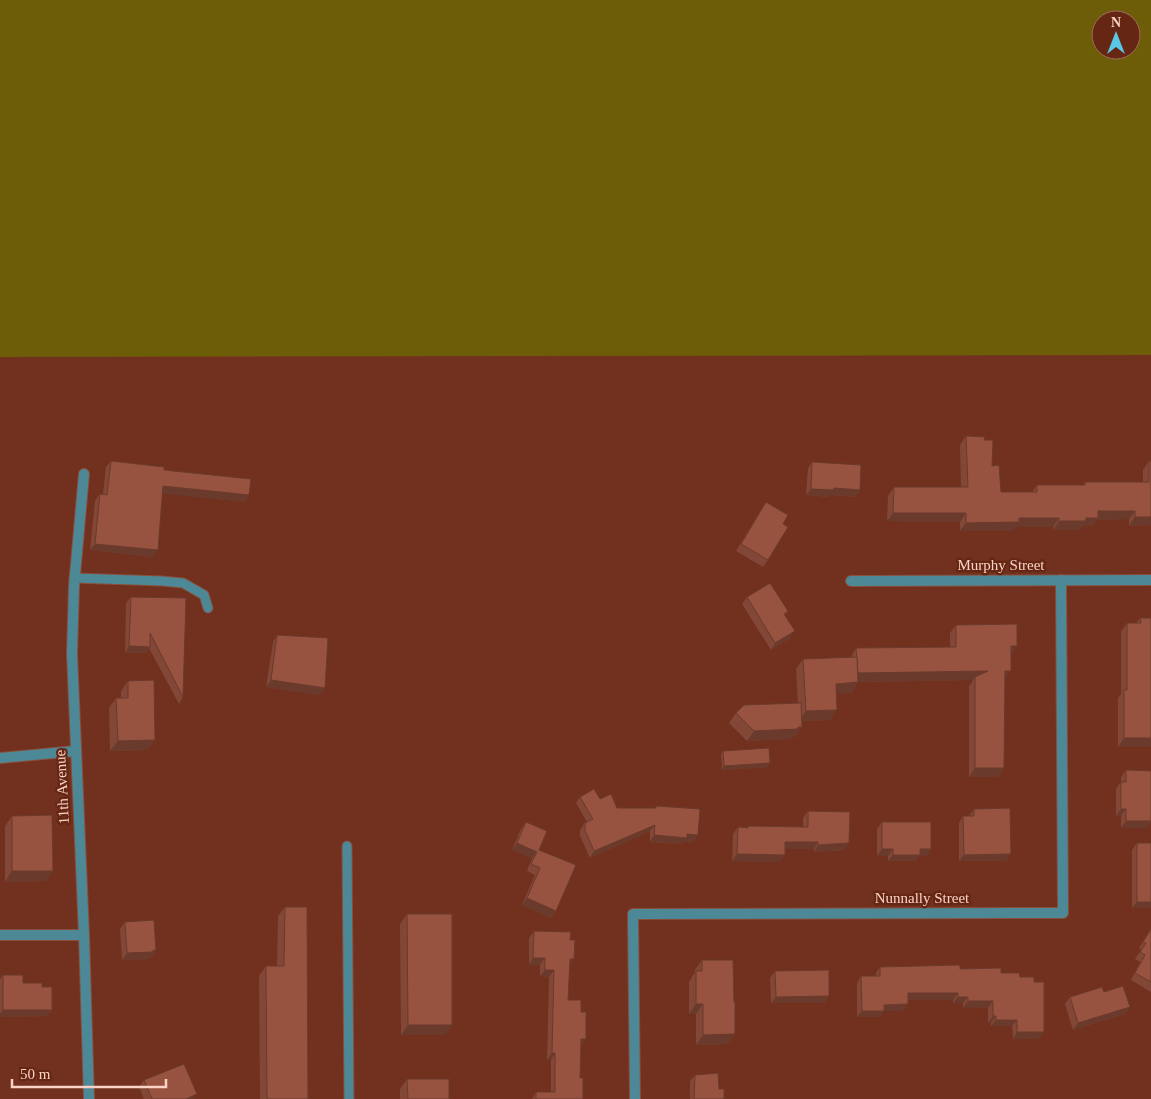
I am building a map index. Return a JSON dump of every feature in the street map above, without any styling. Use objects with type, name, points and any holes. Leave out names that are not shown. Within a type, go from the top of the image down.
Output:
[{"type":"street","name":"11th Avenue","points":[[84,474],[74,578],[72,654],[89,1099]]},
{"type":"street","name":"Murphy Street","points":[[851,580],[1151,580]]},
{"type":"street","name":"Nunnally Street","points":[[635,1099],[633,914],[1064,913],[1061,580]]},
{"type":"street","points":[[0,758],[76,751]]},
{"type":"street","points":[[0,935],[84,935]]},
{"type":"lane","points":[[74,578],[183,583],[204,595],[208,608]]},
{"type":"lane","points":[[346,846],[350,1099]]},
{"type":"shaded area","points":[[0,0],[1151,0],[1151,355],[0,357]]},
{"type":"building","points":[[966,436],[985,437],[984,440],[993,440],[992,466],[999,465],[1001,492],[1037,492],[1037,485],[1085,485],[1085,482],[1149,482],[1149,461],[1151,461],[1151,517],[1135,517],[1135,511],[1098,511],[1098,518],[1086,518],[1086,521],[1059,521],[1059,518],[1019,518],[1019,522],[966,523],[966,513],[893,513],[894,487],[968,487]]},
{"type":"building","points":[[111,461],[164,467],[164,470],[251,479],[249,495],[163,486],[158,550],[95,544],[100,494],[107,495]]},
{"type":"building","points":[[812,462],[861,465],[860,490],[811,489]]},
{"type":"building","points":[[766,502],[788,515],[783,524],[788,527],[768,560],[741,544]]},
{"type":"building","points":[[770,583],[788,611],[784,614],[795,631],[775,643],[747,597]]},
{"type":"building","points":[[131,597],[186,598],[183,697],[150,633],[150,647],[129,646]]},
{"type":"building","points":[[1140,618],[1151,618],[1151,738],[1124,738],[1124,690],[1127,690],[1127,623],[1141,623]]},
{"type":"building","points":[[1017,624],[1017,646],[1011,646],[1011,671],[1005,671],[1004,768],[975,768],[975,677],[988,671],[858,673],[856,648],[956,647],[956,625]]},
{"type":"building","points":[[277,635],[328,638],[325,688],[271,680]]},
{"type":"building","points":[[857,657],[858,682],[836,684],[837,710],[806,711],[803,659]]},
{"type":"building","points":[[154,680],[155,740],[118,741],[116,698],[128,698],[128,681]]},
{"type":"building","points":[[801,703],[802,727],[798,727],[798,729],[754,731],[736,713],[744,705]]},
{"type":"building","points":[[769,748],[770,763],[724,766],[723,751]]},
{"type":"building","points":[[1126,770],[1151,771],[1151,821],[1126,821],[1126,809],[1121,809],[1121,782],[1126,782]]},
{"type":"building","points":[[594,789],[600,799],[611,794],[617,808],[656,808],[656,806],[700,809],[698,835],[687,834],[687,838],[654,835],[655,825],[594,851],[585,830],[585,823],[593,819],[580,797]]},
{"type":"building","points":[[1010,808],[1011,854],[964,855],[963,816],[974,816],[974,809]]},
{"type":"building","points":[[808,811],[850,812],[849,843],[818,845],[818,842],[785,842],[785,855],[737,854],[738,827],[808,827]]},
{"type":"building","points":[[52,815],[53,871],[12,871],[12,816]]},
{"type":"building","points":[[526,822],[547,831],[539,850],[576,865],[556,911],[527,898],[540,868],[531,864],[537,852],[517,843]]},
{"type":"building","points":[[882,822],[931,822],[931,849],[920,849],[920,855],[893,855],[893,849],[882,849]]},
{"type":"building","points":[[1137,843],[1151,843],[1151,902],[1137,902]]},
{"type":"building","points":[[285,907],[307,907],[308,1099],[267,1099],[266,966],[284,966]]},
{"type":"building","points":[[407,914],[452,914],[452,1025],[408,1025]]},
{"type":"building","points":[[154,920],[156,950],[153,950],[153,952],[127,953],[125,922]]},
{"type":"building","points":[[1151,929],[1151,982],[1135,973],[1145,955],[1140,952],[1146,943],[1143,942]]},
{"type":"building","points":[[534,931],[571,932],[570,940],[575,940],[574,959],[570,959],[568,1000],[581,1000],[581,1012],[586,1012],[586,1039],[581,1039],[580,1078],[583,1078],[583,1099],[536,1099],[536,1092],[555,1092],[555,1053],[552,1053],[554,970],[545,970],[545,958],[533,958]]},
{"type":"building","points":[[702,960],[733,960],[735,1034],[703,1035],[703,1004],[696,1004],[696,971],[702,971]]},
{"type":"building","points":[[960,965],[960,969],[1001,968],[1001,973],[1019,973],[1020,977],[1034,977],[1034,982],[1044,982],[1044,1032],[1017,1032],[1017,1020],[996,1020],[996,1016],[993,1016],[993,1001],[968,1001],[968,997],[958,997],[958,993],[908,993],[908,1004],[884,1005],[884,1011],[862,1011],[861,976],[880,976],[880,967]]},
{"type":"building","points":[[829,970],[829,996],[776,997],[775,971]]},
{"type":"building","points":[[3,975],[23,975],[23,983],[42,983],[42,987],[52,987],[52,1010],[3,1010]]},
{"type":"building","points":[[1123,986],[1130,1007],[1078,1023],[1070,997],[1102,987],[1104,992]]},
{"type":"building","points":[[184,1064],[197,1094],[186,1099],[152,1099],[144,1080]]},
{"type":"building","points":[[718,1073],[719,1089],[724,1089],[724,1099],[694,1099],[695,1075]]},
{"type":"building","points":[[407,1079],[449,1079],[449,1099],[408,1099]]}]
